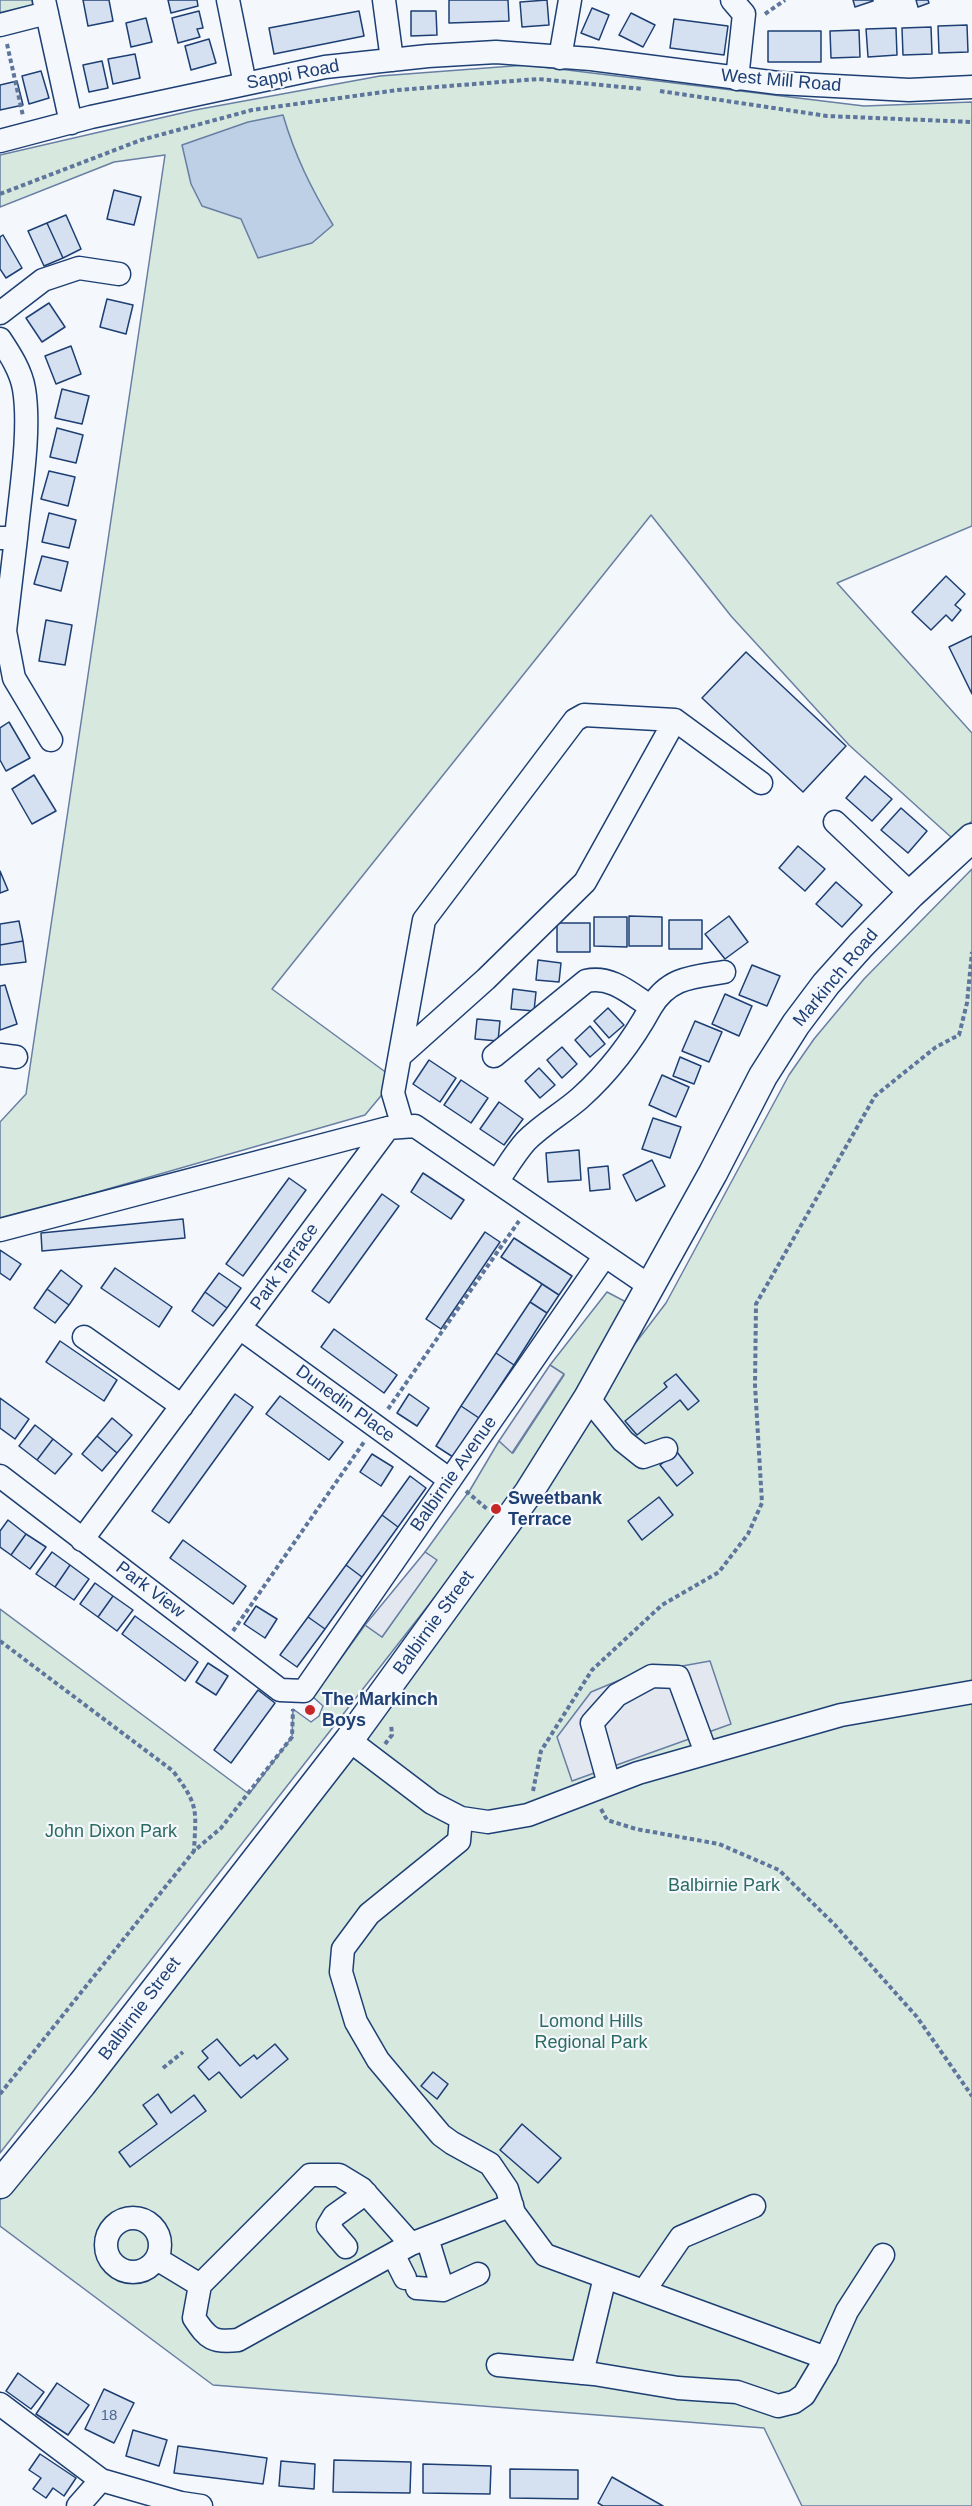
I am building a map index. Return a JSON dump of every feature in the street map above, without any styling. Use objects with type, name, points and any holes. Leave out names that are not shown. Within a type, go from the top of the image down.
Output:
[{"type":"main road","name":"Markinch Road","points":[[713,1173],[763,1076],[796,1024],[826,984],[911,894],[972,838]]},
{"type":"main road","name":"Balbirnie Street","points":[[0,2184],[82,2084],[349,1740],[535,1483],[588,1398],[713,1173]]},
{"type":"street","points":[[228,0],[245,84]]},
{"type":"street","points":[[384,0],[393,60]]},
{"type":"street","points":[[560,58],[570,0]]},
{"type":"street","points":[[732,0],[744,14],[737,79]]},
{"type":"street","points":[[0,25],[45,7],[71,123]]},
{"type":"street","name":"Sappi Road","points":[[0,141],[325,67],[496,52],[591,59]]},
{"type":"street","name":"West Mill Road","points":[[591,59],[737,79],[909,90],[972,87]]},
{"type":"street","points":[[0,313],[43,280],[79,268],[119,274]]},
{"type":"street","points":[[0,339],[12,356],[24,388],[25,436],[8,538],[5,631],[14,678],[51,740]]},
{"type":"street","points":[[396,1127],[393,1093],[424,920],[575,720],[584,715],[675,720],[761,783]]},
{"type":"street","points":[[401,1055],[486,979],[585,882],[675,720]]},
{"type":"street","points":[[835,822],[911,894]]},
{"type":"street","points":[[497,1182],[525,1143],[548,1120],[580,1098],[609,1068],[634,1038],[656,1000],[673,983],[724,972]]},
{"type":"street","points":[[494,1056],[586,981],[603,979],[627,991],[656,1000]]},
{"type":"street","points":[[0,1230],[396,1127],[416,1126],[604,1257],[651,1287]]},
{"type":"street","name":"Park Terrace","points":[[82,1539],[396,1127]]},
{"type":"street","name":"Balbirnie Avenue","points":[[299,1690],[450,1480],[604,1257]]},
{"type":"street","name":"Dunedin Place","points":[[240,1329],[450,1480]]},
{"type":"street","points":[[84,1337],[182,1406]]},
{"type":"street","points":[[588,1398],[623,1441],[643,1457],[666,1449]]},
{"type":"street","name":"Park View","points":[[0,1476],[280,1690],[299,1690]]},
{"type":"street","points":[[600,1787],[592,1723],[617,1695],[652,1676],[678,1677],[706,1753]]},
{"type":"street","points":[[349,1740],[432,1803],[461,1818],[488,1822],[528,1815],[638,1773],[841,1715],[972,1692]]},
{"type":"street","points":[[461,1818],[459,1840],[369,1914],[343,1949],[341,1972],[356,2022],[378,2060],[441,2135],[452,2144],[490,2164],[507,2189],[514,2213],[545,2255],[826,2358]]},
{"type":"street","points":[[444,2290],[410,2246],[366,2193],[339,2175],[310,2175],[200,2285],[194,2318],[206,2336],[221,2342],[238,2340],[410,2246],[512,2205]]},
{"type":"street","points":[[346,2247],[328,2226],[334,2216],[366,2193]]},
{"type":"street","points":[[644,2291],[681,2236],[754,2206]]},
{"type":"street","points":[[410,2246],[411,2283],[444,2290],[478,2274]]},
{"type":"street","points":[[498,2365],[582,2373],[678,2388],[737,2392],[778,2406],[794,2402],[804,2395],[826,2358],[847,2311],[883,2255]]},
{"type":"street","points":[[157,2259],[200,2285]]},
{"type":"street","points":[[582,2373],[605,2277]]},
{"type":"street","points":[[0,2404],[101,2480],[181,2503],[201,2506]]},
{"type":"street","points":[[78,2506],[101,2480]]},
{"type":"path","points":[[14,68],[27,134]]},
{"type":"path","points":[[0,194],[141,140],[252,110],[398,90],[538,79],[648,90]]},
{"type":"path","points":[[659,91],[827,116],[972,122]]},
{"type":"path","points":[[528,1815],[541,1751],[592,1670],[662,1605],[719,1572],[748,1534],[762,1503],[755,1385],[756,1304],[875,1096],[936,1047],[959,1035],[967,1003],[972,952]]},
{"type":"path","points":[[223,1645],[530,1206]]},
{"type":"path","points":[[450,1480],[488,1507],[483,1516],[502,1529]]},
{"type":"path","points":[[0,1641],[172,1771],[190,1794],[196,1811],[194,1851]]},
{"type":"path","points":[[0,2094],[194,1851],[221,1828],[292,1737],[299,1690]]},
{"type":"path","points":[[600,1787],[607,1821],[636,1829],[719,1844],[779,1870],[835,1925],[917,2017],[972,2096]]},
{"type":"path","points":[[164,2068],[183,2052]]},
{"type":"green space","points":[[0,0],[32,0],[33,7],[0,15]]},
{"type":"green space","points":[[526,65],[864,106],[972,102],[972,526],[837,583],[972,733],[972,821],[952,838],[849,745],[731,616],[651,515],[272,989],[395,1079],[365,1115],[0,1220],[0,1122],[26,1094],[165,155],[114,162],[0,207],[0,155],[195,110],[380,76]]},
{"type":"green space","name":"Lomond Hills Regional Park","points":[[972,869],[972,2506],[802,2506],[764,2428],[213,2385],[0,2226],[0,2177],[666,1303],[789,1075],[814,1039],[864,979]]},
{"type":"green space","name":"John Dixon Park","points":[[607,1292],[628,1303],[521,1483],[495,1520],[0,2153],[0,1609],[249,1794],[292,1737],[293,1709],[311,1722],[319,1716],[323,1706],[313,1697],[365,1625],[382,1637],[436,1560],[425,1552],[470,1490],[499,1441],[513,1453],[564,1375],[550,1365]]},
{"type":"shaded area","points":[[550,1365],[564,1374],[512,1453],[499,1441]]},
{"type":"shaded area","points":[[425,1552],[437,1560],[382,1637],[365,1625]]},
{"type":"shaded area","points":[[710,1661],[731,1724],[572,1781],[557,1737],[591,1692],[632,1675]]},
{"type":"water","points":[[283,115],[304,172],[333,225],[312,243],[258,258],[241,219],[202,206],[191,184],[182,145],[248,122]]},
{"type":"building","points":[[83,0],[109,0],[113,21],[88,26]]},
{"type":"building","points":[[168,0],[197,0],[198,6],[171,13]]},
{"type":"building","points":[[449,0],[508,0],[509,21],[449,23]]},
{"type":"building","points":[[547,0],[549,25],[522,27],[520,2]]},
{"type":"building","points":[[853,0],[873,0],[873,1],[855,7]]},
{"type":"building","points":[[916,0],[928,0],[929,3],[918,7]]},
{"type":"building","points":[[592,8],[609,15],[599,40],[581,33]]},
{"type":"building","points":[[199,11],[203,28],[197,29],[200,37],[178,43],[172,18]]},
{"type":"building","points":[[359,11],[364,36],[274,54],[269,28]]},
{"type":"building","points":[[411,11],[436,11],[437,35],[411,36]]},
{"type":"building","points":[[631,13],[655,25],[643,47],[619,35]]},
{"type":"building","points":[[146,18],[152,42],[131,47],[126,23]]},
{"type":"building","points":[[674,19],[728,26],[724,55],[670,48]]},
{"type":"building","points":[[967,25],[968,52],[939,53],[938,26]]},
{"type":"building","points":[[931,27],[932,54],[903,55],[902,28]]},
{"type":"building","points":[[896,28],[897,55],[868,57],[866,29]]},
{"type":"building","points":[[859,30],[860,57],[831,58],[830,31]]},
{"type":"building","points":[[768,31],[821,31],[821,62],[768,62]]},
{"type":"building","points":[[209,39],[216,63],[191,70],[185,46]]},
{"type":"building","points":[[135,54],[140,78],[113,84],[108,59]]},
{"type":"building","points":[[102,61],[108,88],[89,92],[83,65]]},
{"type":"building","points":[[41,71],[49,98],[29,104],[22,76]]},
{"type":"building","points":[[17,81],[23,105],[0,110],[0,85]]},
{"type":"building","points":[[114,190],[141,197],[134,225],[107,219]]},
{"type":"building","points":[[66,215],[81,249],[63,258],[47,223]]},
{"type":"building","points":[[47,223],[63,258],[44,266],[28,231]]},
{"type":"building","points":[[3,235],[22,268],[6,278],[0,269],[0,237]]},
{"type":"building","points":[[107,299],[133,305],[126,334],[100,327]]},
{"type":"building","points":[[49,303],[65,327],[42,342],[26,318]]},
{"type":"building","points":[[71,346],[81,374],[56,384],[45,356]]},
{"type":"building","points":[[62,389],[89,396],[82,424],[55,418]]},
{"type":"building","points":[[57,428],[83,435],[76,463],[50,457]]},
{"type":"building","points":[[49,471],[75,477],[68,506],[41,499]]},
{"type":"building","points":[[49,513],[76,520],[69,548],[42,542]]},
{"type":"building","points":[[42,556],[68,562],[61,591],[34,584]]},
{"type":"building","points":[[946,576],[965,594],[955,605],[961,610],[952,621],[946,615],[931,630],[912,612]]},
{"type":"building","points":[[46,620],[72,625],[65,665],[39,661]]},
{"type":"building","points":[[972,636],[972,694],[949,647]]},
{"type":"building","points":[[746,652],[846,746],[803,792],[702,698]]},
{"type":"building","points":[[9,722],[30,758],[6,771],[0,760],[0,728]]},
{"type":"building","points":[[34,775],[56,811],[32,824],[12,789]]},
{"type":"building","points":[[865,776],[892,799],[872,821],[846,798]]},
{"type":"building","points":[[901,808],[927,831],[908,853],[881,830]]},
{"type":"building","points":[[798,846],[825,869],[805,891],[779,868]]},
{"type":"building","points":[[0,871],[8,890],[0,893]]},
{"type":"building","points":[[836,882],[862,905],[842,927],[816,904]]},
{"type":"building","points":[[629,916],[662,917],[662,946],[629,946]]},
{"type":"building","points":[[729,916],[748,942],[725,959],[705,934]]},
{"type":"building","points":[[594,917],[627,917],[627,947],[594,946]]},
{"type":"building","points":[[669,920],[702,920],[702,949],[669,949]]},
{"type":"building","points":[[19,921],[23,941],[0,945],[0,924]]},
{"type":"building","points":[[557,923],[590,923],[590,952],[557,952]]},
{"type":"building","points":[[23,941],[26,962],[0,965],[0,945]]},
{"type":"building","points":[[538,960],[561,963],[559,982],[536,980]]},
{"type":"building","points":[[752,965],[780,976],[767,1006],[739,995]]},
{"type":"building","points":[[5,985],[17,1024],[0,1030],[0,986]]},
{"type":"building","points":[[513,989],[536,992],[534,1011],[511,1009]]},
{"type":"building","points":[[725,994],[752,1006],[739,1036],[712,1024]]},
{"type":"building","points":[[608,1008],[624,1025],[609,1038],[594,1021]]},
{"type":"building","points":[[477,1019],[500,1021],[498,1041],[475,1039]]},
{"type":"building","points":[[695,1021],[722,1032],[709,1062],[682,1051]]},
{"type":"building","points":[[590,1026],[605,1044],[590,1057],[575,1040]]},
{"type":"building","points":[[562,1047],[577,1064],[562,1078],[547,1060]]},
{"type":"building","points":[[680,1057],[701,1066],[694,1084],[673,1076]]},
{"type":"building","points":[[429,1060],[456,1078],[440,1102],[413,1084]]},
{"type":"building","points":[[539,1068],[555,1085],[540,1098],[525,1081]]},
{"type":"building","points":[[662,1075],[689,1087],[676,1117],[649,1105]]},
{"type":"building","points":[[461,1080],[488,1098],[471,1123],[444,1105]]},
{"type":"building","points":[[499,1102],[523,1119],[504,1145],[480,1129]]},
{"type":"building","points":[[653,1118],[681,1127],[670,1158],[642,1149]]},
{"type":"building","points":[[579,1150],[581,1180],[548,1182],[546,1153]]},
{"type":"building","points":[[652,1160],[665,1186],[636,1201],[623,1175]]},
{"type":"building","points":[[608,1166],[610,1189],[590,1191],[588,1168]]},
{"type":"building","points":[[423,1173],[464,1200],[451,1219],[411,1192]]},
{"type":"building","points":[[289,1178],[306,1190],[243,1276],[226,1264]]},
{"type":"building","points":[[382,1194],[399,1206],[329,1303],[312,1291]]},
{"type":"building","points":[[183,1219],[185,1238],[42,1251],[41,1233]]},
{"type":"building","points":[[485,1232],[500,1242],[441,1329],[426,1319]]},
{"type":"building","points":[[514,1238],[572,1276],[559,1295],[501,1257]]},
{"type":"building","points":[[0,1250],[21,1264],[10,1280],[0,1273]]},
{"type":"building","points":[[115,1268],[172,1307],[159,1327],[101,1288]]},
{"type":"building","points":[[61,1270],[82,1286],[69,1305],[47,1289]]},
{"type":"building","points":[[219,1273],[241,1288],[227,1308],[205,1292]]},
{"type":"building","points":[[542,1284],[559,1295],[547,1313],[530,1302]]},
{"type":"building","points":[[47,1289],[69,1305],[55,1323],[34,1308]]},
{"type":"building","points":[[205,1292],[227,1308],[213,1326],[192,1311]]},
{"type":"building","points":[[530,1302],[547,1313],[514,1365],[496,1353]]},
{"type":"building","points":[[334,1329],[397,1375],[384,1393],[321,1347]]},
{"type":"building","points":[[60,1341],[117,1380],[104,1401],[46,1362]]},
{"type":"building","points":[[496,1353],[514,1365],[479,1418],[461,1406]]},
{"type":"building","points":[[676,1374],[699,1401],[688,1410],[680,1400],[637,1435],[625,1421],[667,1387],[664,1383]]},
{"type":"building","points":[[235,1394],[253,1407],[169,1523],[152,1511]]},
{"type":"building","points":[[409,1394],[429,1408],[417,1426],[397,1413]]},
{"type":"building","points":[[280,1396],[343,1442],[329,1460],[266,1414]]},
{"type":"building","points":[[0,1398],[29,1419],[15,1439],[0,1428]]},
{"type":"building","points":[[461,1406],[479,1418],[453,1457],[436,1446]]},
{"type":"building","points":[[112,1418],[132,1435],[117,1453],[97,1436]]},
{"type":"building","points":[[35,1425],[53,1439],[37,1460],[19,1446]]},
{"type":"building","points":[[97,1436],[117,1453],[102,1471],[82,1454]]},
{"type":"building","points":[[53,1439],[72,1454],[55,1474],[37,1460]]},
{"type":"building","points":[[677,1452],[693,1473],[677,1486],[660,1465]]},
{"type":"building","points":[[372,1454],[393,1467],[381,1486],[360,1472]]},
{"type":"building","points":[[410,1476],[426,1488],[398,1527],[382,1515]]},
{"type":"building","points":[[659,1497],[673,1515],[642,1540],[628,1521]]},
{"type":"building","points":[[382,1515],[398,1527],[362,1577],[346,1565]]},
{"type":"building","points":[[8,1520],[26,1534],[11,1555],[0,1547],[0,1531]]},
{"type":"building","points":[[26,1534],[46,1547],[30,1569],[11,1555]]},
{"type":"building","points":[[183,1540],[246,1586],[233,1604],[170,1558]]},
{"type":"building","points":[[52,1552],[70,1565],[55,1587],[36,1574]]},
{"type":"building","points":[[70,1565],[89,1579],[74,1600],[55,1587]]},
{"type":"building","points":[[346,1565],[362,1577],[325,1629],[308,1617]]},
{"type":"building","points":[[95,1583],[113,1596],[98,1617],[80,1604]]},
{"type":"building","points":[[113,1596],[133,1610],[117,1631],[98,1617]]},
{"type":"building","points":[[256,1606],[277,1619],[265,1638],[244,1624]]},
{"type":"building","points":[[135,1616],[198,1662],[185,1681],[122,1634]]},
{"type":"building","points":[[308,1617],[325,1629],[297,1667],[280,1655]]},
{"type":"building","points":[[208,1663],[228,1676],[216,1695],[196,1682]]},
{"type":"building","points":[[258,1690],[275,1703],[231,1763],[214,1750]]},
{"type":"building","points":[[217,2039],[240,2066],[254,2055],[257,2059],[275,2044],[288,2059],[241,2098],[219,2072],[209,2080],[198,2067],[208,2058],[202,2051]]},
{"type":"building","points":[[433,2072],[448,2084],[437,2099],[421,2086]]},
{"type":"building","points":[[158,2094],[171,2113],[194,2095],[206,2111],[130,2167],[119,2152],[157,2124],[143,2105]]},
{"type":"building","points":[[522,2124],[561,2158],[538,2183],[500,2150]]},
{"type":"building","points":[[18,2373],[44,2392],[31,2409],[6,2391]]},
{"type":"building","points":[[57,2383],[89,2405],[68,2435],[36,2414]]},
{"type":"building","points":[[104,2389],[134,2403],[114,2443],[85,2429]]},
{"type":"building","points":[[133,2430],[167,2440],[159,2466],[126,2456]]},
{"type":"building","points":[[178,2446],[267,2458],[263,2484],[174,2473]]},
{"type":"building","points":[[40,2454],[76,2478],[64,2496],[53,2488],[46,2498],[33,2489],[41,2478],[29,2470]]},
{"type":"building","points":[[334,2460],[411,2462],[410,2493],[333,2492]]},
{"type":"building","points":[[281,2461],[315,2464],[314,2489],[279,2486]]},
{"type":"building","points":[[423,2464],[491,2466],[490,2494],[423,2493]]},
{"type":"building","points":[[510,2469],[578,2470],[578,2499],[510,2498]]},
{"type":"building","points":[[612,2477],[663,2506],[603,2506],[598,2503]]},
{"type":"place","name":"Sweetbank Terrace","points":[[496,1509]]},
{"type":"place","name":"The Markinch Boys","points":[[310,1710]]},
{"type":"park label","name":"Balbirnie Park","points":[[724,1886]]}]
